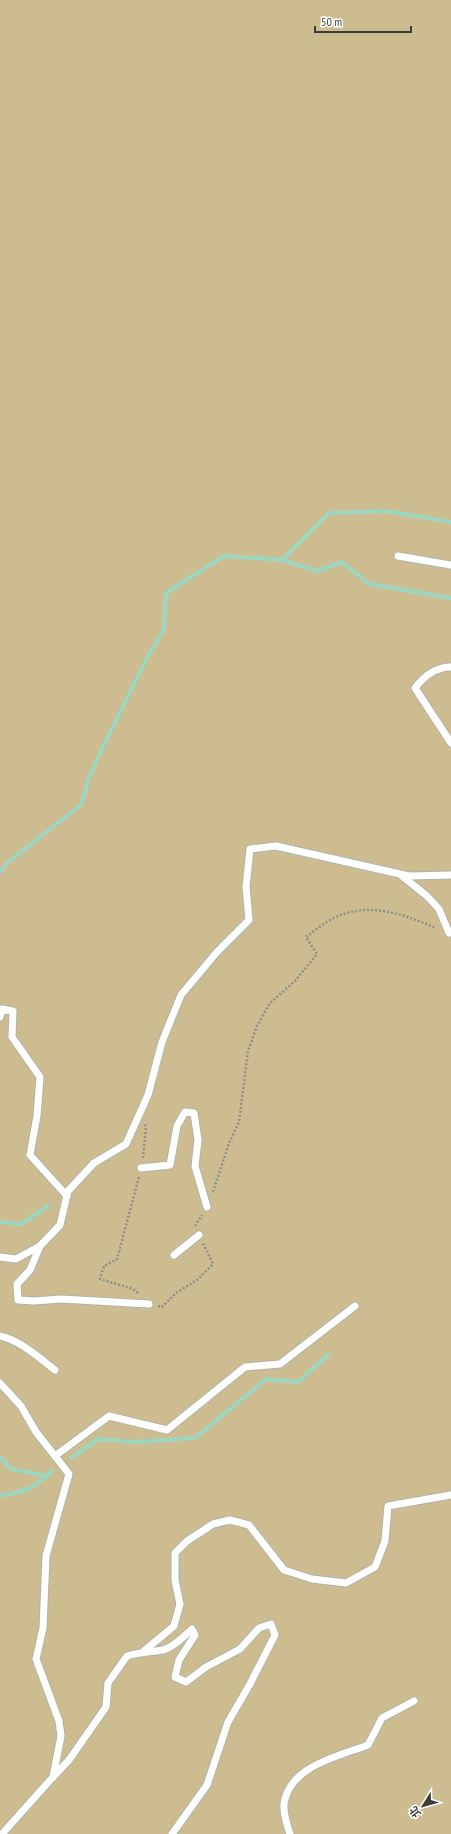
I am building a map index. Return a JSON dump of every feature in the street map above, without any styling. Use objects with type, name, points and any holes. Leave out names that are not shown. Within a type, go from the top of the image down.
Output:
[{"type":"lane","points":[[398,556],[451,565]]},
{"type":"lane","points":[[451,667],[442,667],[424,676],[415,688],[451,743]]},
{"type":"lane","points":[[0,1257],[16,1259],[40,1246],[60,1225],[68,1191],[94,1163],[126,1144],[148,1095],[162,1042],[180,995],[217,952],[249,920],[246,888],[250,849],[276,846],[409,876],[451,875]]},
{"type":"lane","points":[[400,874],[427,896],[438,909],[449,933]]},
{"type":"lane","points":[[0,1017],[2,1009],[13,1011],[12,1037],[40,1077],[37,1116],[30,1155],[67,1196]]},
{"type":"lane","points":[[140,1168],[170,1165],[177,1126],[185,1112],[194,1113],[198,1140],[195,1166],[207,1207]]},
{"type":"lane","points":[[174,1255],[199,1235]]},
{"type":"lane","points":[[40,1246],[30,1270],[17,1284],[18,1300],[34,1301],[61,1299],[149,1304]]},
{"type":"lane","points":[[55,1456],[109,1416],[167,1430],[245,1367],[280,1364],[355,1306]]},
{"type":"lane","points":[[0,1336],[7,1338],[31,1351],[55,1370]]},
{"type":"lane","points":[[0,1383],[21,1406],[36,1432],[69,1474],[46,1556],[43,1628],[36,1659],[59,1721],[61,1736],[53,1778]]},
{"type":"lane","points":[[143,1651],[174,1626],[180,1604],[175,1580],[175,1553],[187,1542],[213,1524],[230,1520],[249,1525],[284,1570],[312,1579],[346,1584],[375,1567],[385,1541],[388,1506],[451,1494]]},
{"type":"lane","points":[[2,1834],[69,1760],[106,1707],[108,1683],[127,1656],[143,1651],[163,1650],[178,1642],[192,1629],[195,1635],[179,1660],[175,1677],[186,1682],[206,1667],[240,1649],[260,1628],[271,1624],[275,1635],[250,1684],[228,1722],[206,1785],[172,1834]]},
{"type":"lane","points":[[290,1834],[284,1804],[290,1786],[305,1773],[322,1763],[368,1745],[382,1718],[414,1701]]},
{"type":"path","points":[[140,1114],[146,1127],[145,1151],[116,1258],[104,1266],[100,1279],[133,1289],[149,1304],[162,1307],[176,1293],[197,1280],[213,1264],[195,1227],[207,1207],[218,1180],[229,1143],[239,1122],[248,1051],[257,1026],[270,1003],[295,981],[317,954],[306,937],[333,918],[351,911],[372,909],[397,912],[449,933]]},
{"type":"shaded area","points":[[0,0],[451,0],[451,1834],[0,1834]]},
{"type":"waterway","points":[[0,872],[8,862],[81,805],[88,781],[98,757],[147,658],[164,629],[166,593],[224,556],[282,560],[329,513],[386,511],[451,522]]},
{"type":"waterway","points":[[282,560],[317,571],[342,562],[369,584],[451,598]]},
{"type":"waterway","points":[[0,1222],[21,1224],[48,1206]]},
{"type":"waterway","points":[[71,1458],[98,1439],[135,1442],[195,1438],[266,1379],[298,1382],[329,1354]]},
{"type":"waterway","points":[[0,1457],[11,1469],[47,1476],[31,1488],[7,1495],[0,1495]]},
{"type":"waterway","points":[[47,1476],[52,1471]]}]
